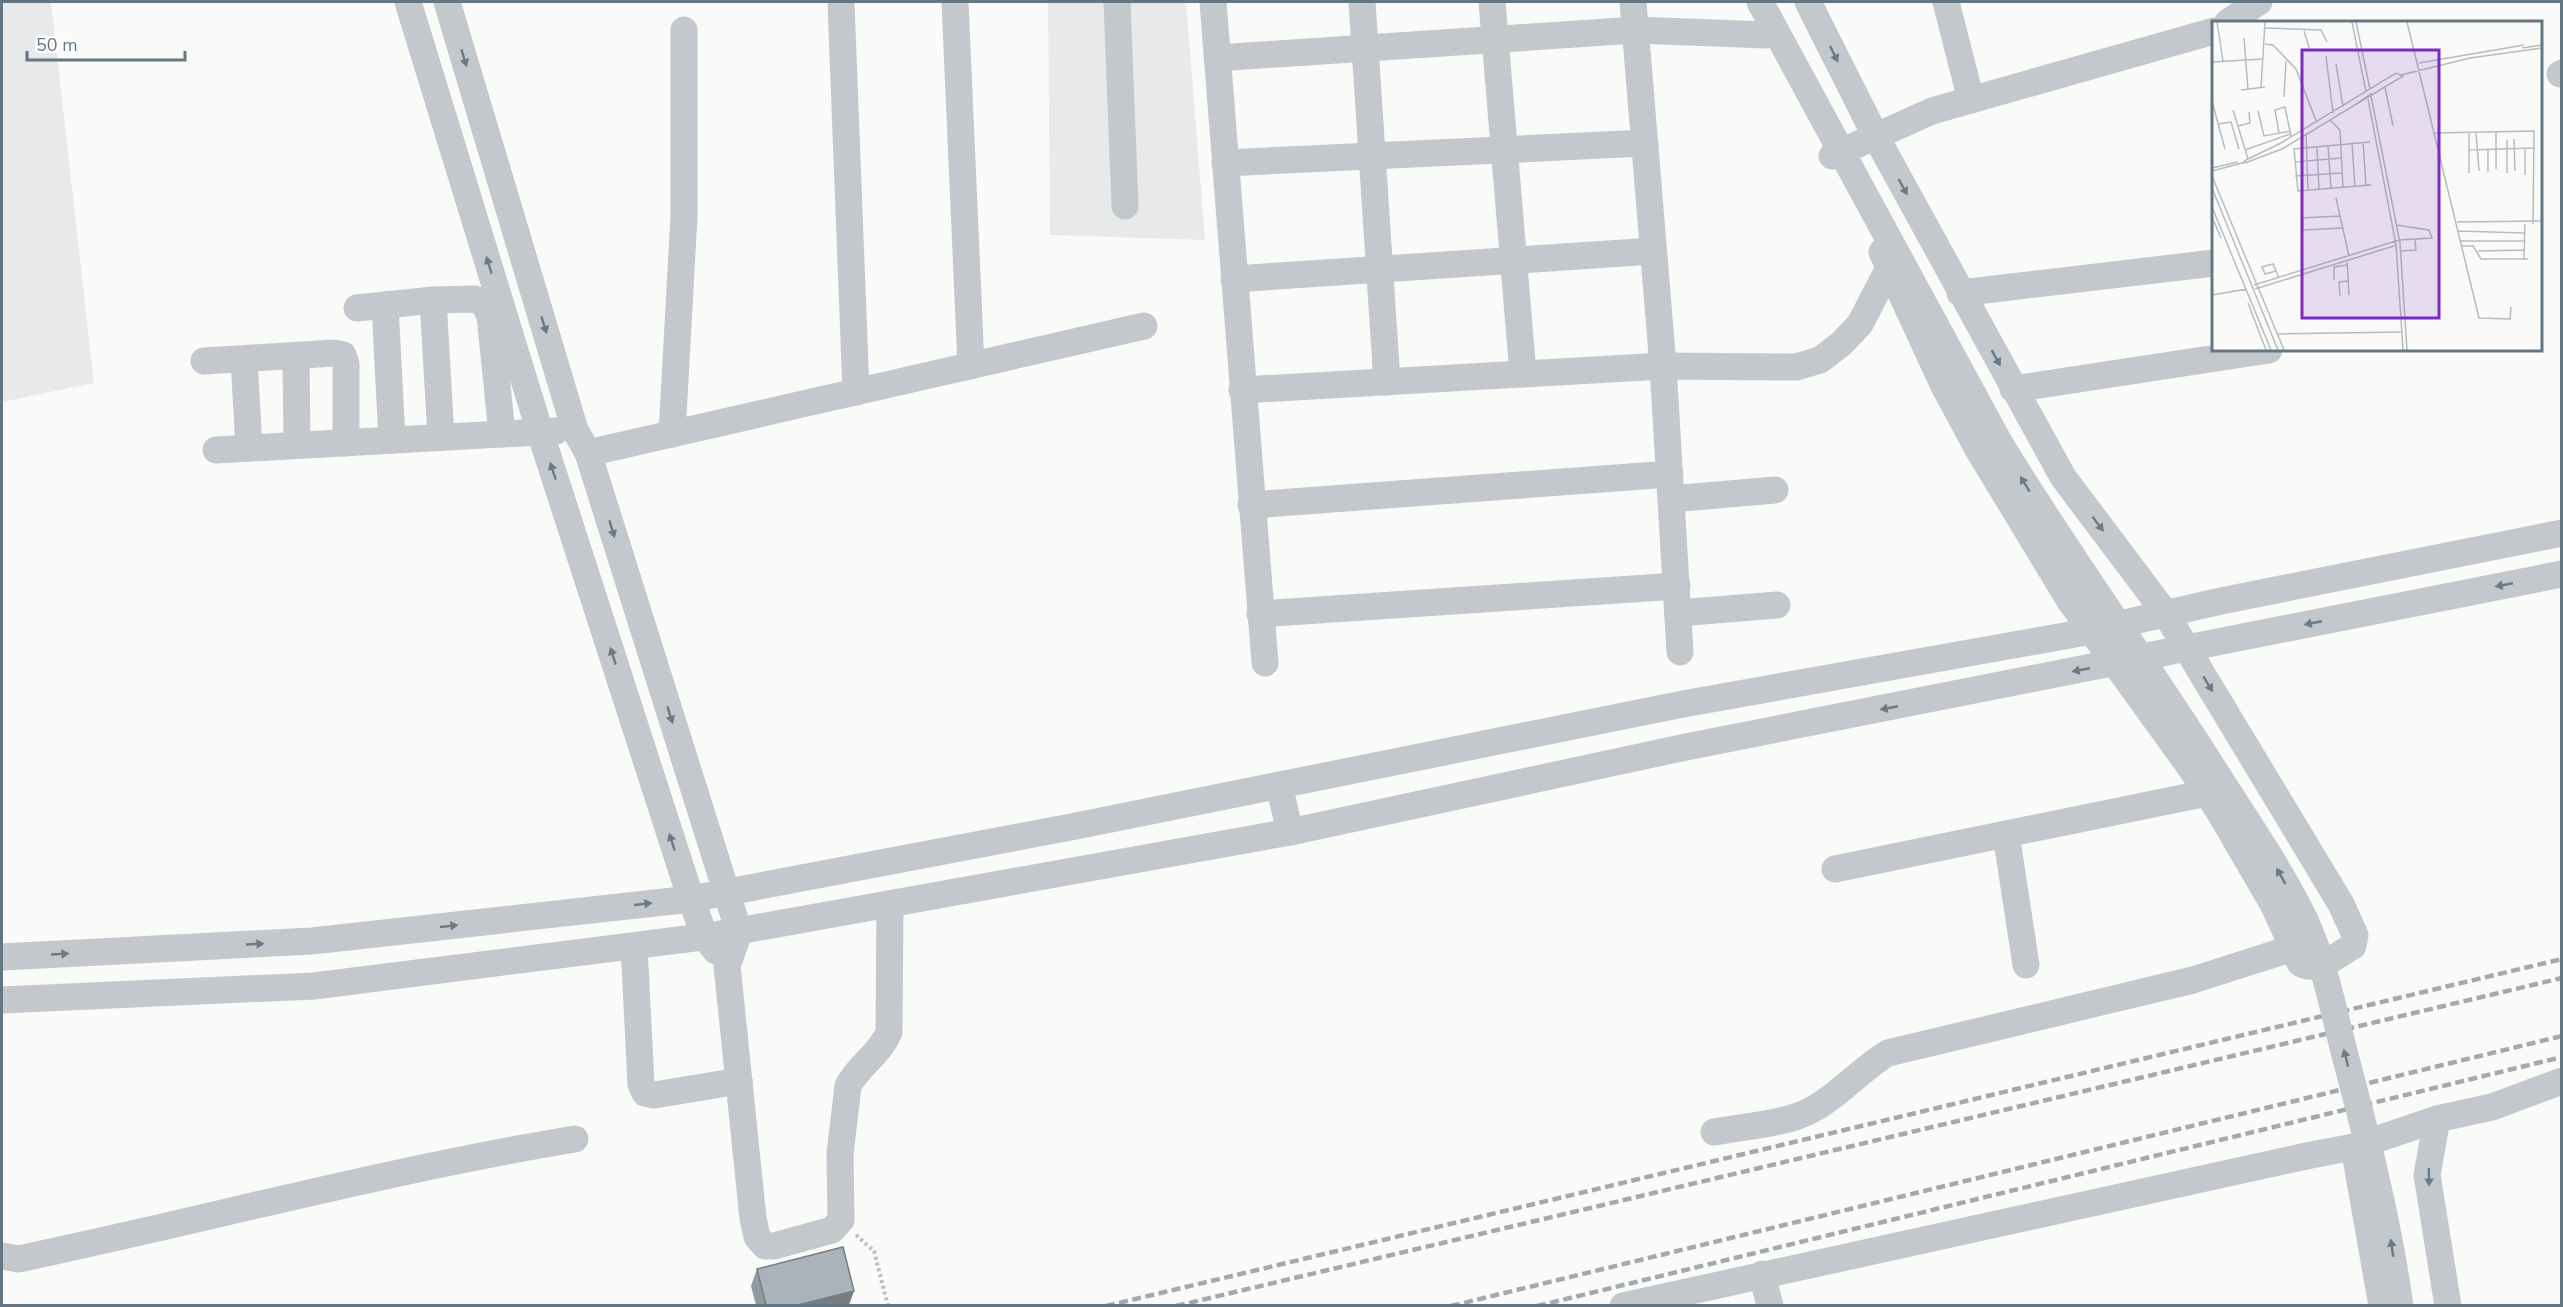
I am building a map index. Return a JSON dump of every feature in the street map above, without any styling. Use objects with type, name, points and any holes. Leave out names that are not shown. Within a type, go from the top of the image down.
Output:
[{"type":"street","points":[[408,2],[540,432],[691,899],[705,937],[727,966]]},
{"type":"street","points":[[447,2],[581,442],[739,932],[727,966],[753,1218],[757,1237],[765,1246],[774,1246],[832,1230],[841,1220],[840,1154],[848,1086],[852,1077],[880,1049],[889,1032],[890,904]]},
{"type":"street","points":[[955,2],[971,366]]},
{"type":"street","points":[[1118,2],[1125,206]]},
{"type":"street","points":[[1213,2],[1265,663]]},
{"type":"street","points":[[1362,2],[1387,382]]},
{"type":"street","points":[[1492,2],[1523,374]]},
{"type":"street","points":[[1633,2],[1663,366],[1680,652]]},
{"type":"street","points":[[1748,2],[1833,156],[1890,266],[1944,386],[1979,451],[2070,601],[2207,793],[2273,904],[2300,963],[2307,968],[2315,967],[2353,946],[2355,935],[2341,904],[2166,614],[2063,477],[1875,135],[1808,2]]},
{"type":"street","points":[[1760,2],[1999,442],[2037,504],[2185,723],[2278,870],[2305,920],[2319,955],[2375,1172],[2390,1235],[2400,1305]]},
{"type":"street","points":[[1782,2],[2015,432],[2052,494],[2201,713],[2293,860],[2321,912],[2337,949],[2393,1167],[2408,1232],[2419,1305]]},
{"type":"street","points":[[1946,2],[1971,100]]},
{"type":"street","points":[[2230,21],[2259,2]]},
{"type":"street","points":[[841,3],[856,392]]},
{"type":"street","points":[[672,434],[684,216],[684,30]]},
{"type":"street","points":[[1217,58],[1636,30],[1766,35]]},
{"type":"street","points":[[1833,156],[1932,111],[2212,32]]},
{"type":"street","points":[[1225,163],[1645,143]]},
{"type":"street","points":[[1234,279],[1653,251]]},
{"type":"street","points":[[1960,293],[2212,263]]},
{"type":"street","points":[[1242,390],[1663,366],[1796,368],[1820,360],[1841,344],[1860,324],[1890,266]]},
{"type":"street","points":[[357,308],[433,300],[475,299],[484,304],[490,316],[502,434]]},
{"type":"street","points":[[433,300],[441,437]]},
{"type":"street","points":[[386,305],[392,440]]},
{"type":"street","points":[[216,450],[540,432],[581,442],[672,434],[1144,326]]},
{"type":"street","points":[[2013,389],[2262,351]]},
{"type":"street","points":[[204,361],[334,353],[343,355],[346,364],[346,443]]},
{"type":"street","points":[[296,357],[297,445]]},
{"type":"street","points":[[244,359],[249,448]]},
{"type":"street","points":[[1251,505],[1670,487],[1775,490]]},
{"type":"street","points":[[2,957],[312,941],[691,899],[1683,704],[2091,631],[2562,533]]},
{"type":"street","points":[[2,1000],[314,986],[739,932],[1290,832],[1686,747],[2562,574]]},
{"type":"street","points":[[1260,614],[1677,586]]},
{"type":"street","points":[[1678,613],[1777,605]]},
{"type":"street","points":[[1279,784],[1290,832]]},
{"type":"street","points":[[1835,870],[2207,793]]},
{"type":"street","points":[[2006,834],[2026,965]]},
{"type":"street","points":[[420,929],[425,972]]},
{"type":"street","points":[[634,946],[641,1084],[645,1093],[654,1095],[739,1081]]},
{"type":"street","points":[[1714,1132],[1794,1118],[1857,1078],[1872,1062],[1888,1053],[2193,980],[2293,948]]},
{"type":"street","points":[[1623,1305],[2354,1147],[2437,1119],[2492,1107],[2562,1081]]},
{"type":"street","points":[[2437,1119],[2427,1175],[2448,1305]]},
{"type":"street","points":[[2,1256],[18,1259],[124,1237],[414,1169],[575,1139]]},
{"type":"street","points":[[2354,1147],[2382,1305]]},
{"type":"street","points":[[1761,1274],[1770,1305]]},
{"type":"path","points":[[836,1226],[862,1240],[874,1251],[888,1305]]},
{"type":"shaded area","points":[[2,2],[51,2],[94,383],[2,402]]},
{"type":"shaded area","points":[[1048,2],[1186,2],[1205,240],[1050,235]]},
{"type":"building","points":[[843,1247],[854,1291],[798,1305],[766,1305],[757,1269]]},
{"type":"railway","points":[[1106,1306],[2562,959]]},
{"type":"railway","points":[[1176,1306],[2562,978]]},
{"type":"railway","points":[[1451,1306],[2562,1036]]},
{"type":"railway","points":[[1537,1306],[2562,1057]]}]
